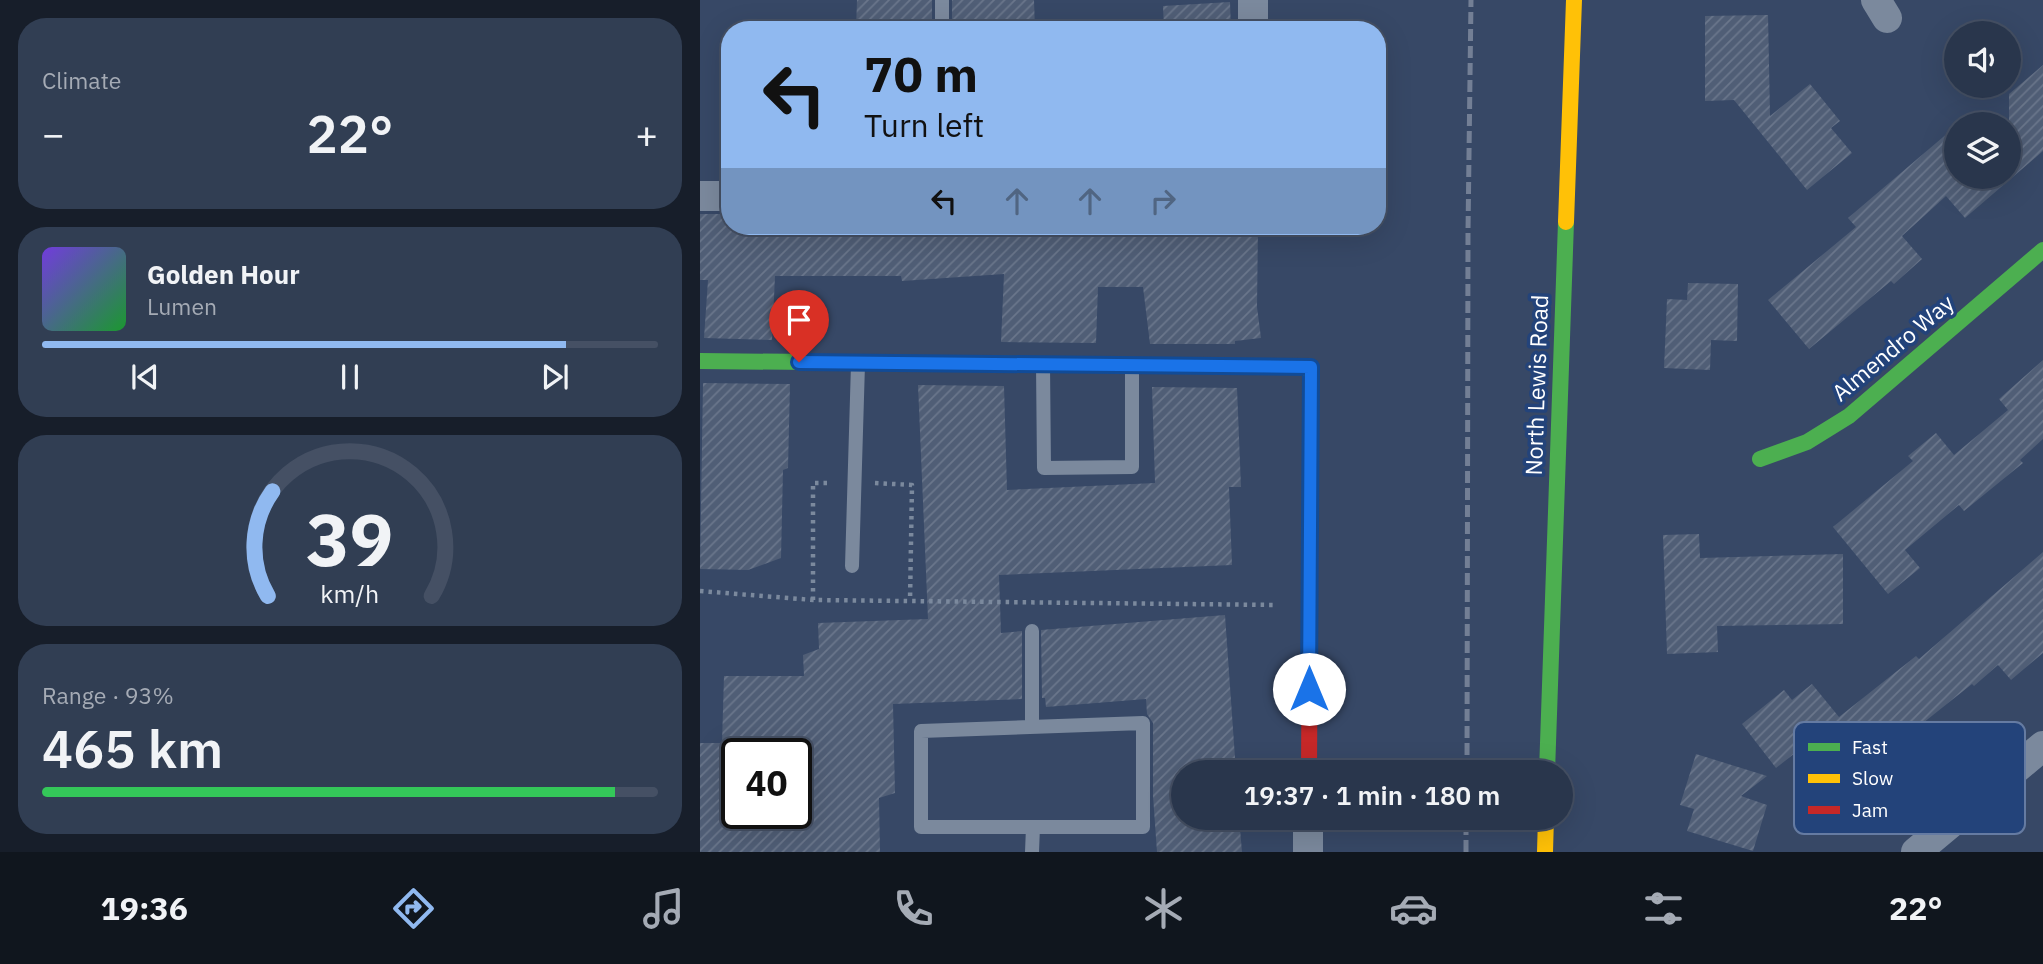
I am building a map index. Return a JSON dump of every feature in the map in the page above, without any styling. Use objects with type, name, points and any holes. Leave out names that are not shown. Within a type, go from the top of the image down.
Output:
[{"type":"street","points":[[1253,0],[1253,21]]},
{"type":"street","name":"North Lewis Road","points":[[1547,760],[1574,0]]},
{"type":"street","points":[[700,195],[721,196]]},
{"type":"street","name":"Almendro Way","points":[[1760,459],[1780,455],[1801,446],[1849,416],[2043,250]]},
{"type":"street","points":[[700,361],[1132,363],[1311,367],[1309,760]]},
{"type":"street","points":[[2025,761],[2043,746]]},
{"type":"street","points":[[1308,830],[1308,852]]},
{"type":"street","points":[[1545,852],[1546,830]]},
{"type":"street","points":[[1916,852],[1938,834]]},
{"type":"lane","points":[[942,0],[942,21]]},
{"type":"lane","points":[[852,566],[858,363]]},
{"type":"lane","points":[[1043,363],[1044,468],[1132,467],[1132,363]]},
{"type":"lane","points":[[1032,631],[1032,727]]},
{"type":"lane","points":[[1143,723],[1143,827],[1033,827],[921,827],[921,731],[1143,723]]},
{"type":"lane","points":[[1032,852],[1033,827]]},
{"type":"path","points":[[700,591],[813,600],[1309,606]]},
{"type":"building","points":[[857,0],[932,0],[932,21],[856,21]]},
{"type":"building","points":[[952,0],[1034,0],[1035,21],[952,21]]},
{"type":"building","points":[[1230,2],[1231,21],[1164,21],[1163,6]]},
{"type":"building","points":[[1768,15],[1770,116],[1810,84],[1840,121],[1831,128],[1852,153],[1807,190],[1734,100],[1705,101],[1705,16]]},
{"type":"building","points":[[2043,65],[2043,151],[2021,170],[2021,112],[2009,112],[2009,98],[2021,98],[2021,84]]},
{"type":"building","points":[[1944,136],[1944,189],[1999,189],[1965,218],[1946,196],[1902,236],[1922,259],[1894,284],[1891,281],[1809,349],[1768,300],[1856,227],[1848,218]]},
{"type":"building","points":[[700,214],[721,214],[721,235],[1258,235],[1257,307],[1261,338],[1235,341],[1235,344],[1150,344],[1143,287],[1098,287],[1096,343],[1001,342],[1004,274],[902,281],[901,276],[775,276],[772,340],[704,338],[708,280],[700,280]]},
{"type":"building","points":[[1688,283],[1738,284],[1737,341],[1711,340],[1710,370],[1664,368],[1667,299],[1687,300]]},
{"type":"building","points":[[2043,360],[2043,439],[2020,460],[2023,463],[1964,511],[1959,505],[1905,550],[1920,568],[1888,594],[1833,527],[1913,461],[1908,456],[1936,433],[1954,455],[2008,410],[1999,399]]},
{"type":"building","points":[[703,383],[790,384],[788,468],[783,470],[781,558],[748,570],[700,569]]},
{"type":"building","points":[[918,385],[1004,386],[1007,490],[1155,483],[1152,387],[1237,388],[1241,487],[1229,487],[1232,565],[999,575],[1001,633],[1022,631],[1022,699],[893,704],[895,793],[879,798],[880,852],[700,852],[700,743],[721,743],[721,829],[812,829],[812,738],[722,738],[724,676],[804,676],[803,655],[819,649],[818,623],[928,619]]},
{"type":"building","points":[[1699,534],[1700,558],[1843,554],[1843,624],[1717,626],[1718,652],[1667,654],[1663,535]]},
{"type":"building","points":[[2043,552],[2043,653],[2011,680],[1998,665],[1924,722],[1794,722],[1794,754],[1776,768],[1742,724],[1784,690],[1792,700],[1812,684],[1839,717],[1916,656],[1919,659]]},
{"type":"building","points":[[1225,615],[1235,760],[1171,760],[1171,830],[1240,830],[1242,852],[1157,852],[1153,796],[1153,723],[1147,714],[1146,699],[1046,707],[1045,698],[1042,698],[1041,630]]},
{"type":"building","points":[[1696,754],[1767,776],[1741,796],[1767,805],[1753,851],[1687,831],[1694,809],[1680,805]]},
{"type":"railway","points":[[1467,760],[1471,0]]},
{"type":"railway","points":[[1466,830],[1466,852]]},
{"type":"traffic: fast","points":[[1547,760],[1566,222]]},
{"type":"traffic: fast","points":[[1760,459],[1807,442],[1849,416],[2043,250]]},
{"type":"traffic: fast","points":[[700,361],[1311,367],[1311,425]]},
{"type":"traffic: slow","points":[[1566,222],[1574,0]]},
{"type":"traffic: slow","points":[[1545,852],[1546,830]]},
{"type":"traffic: jam","points":[[1309,760],[1311,425]]},
{"type":"route","points":[[799,362],[1132,363],[1311,367],[1309,689]]}]
